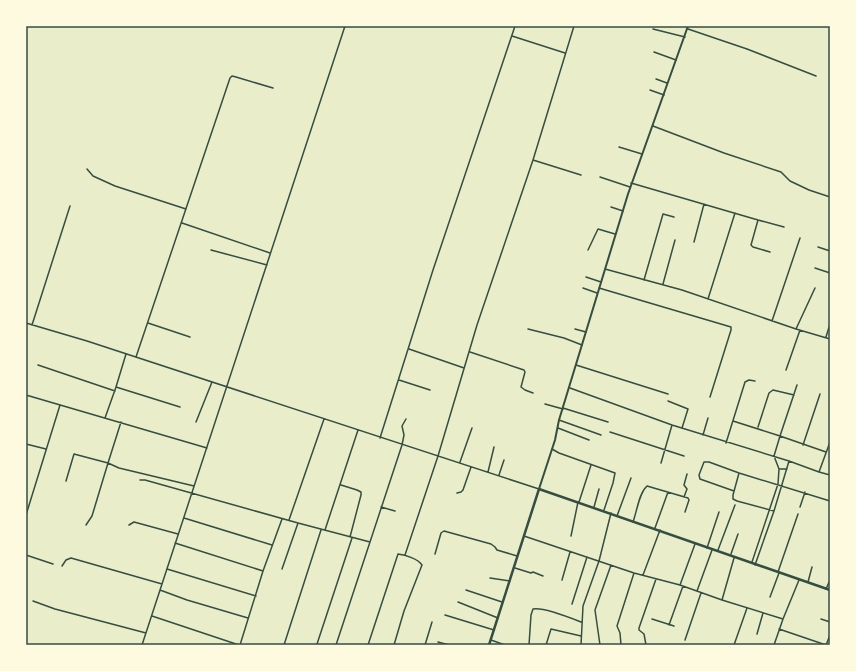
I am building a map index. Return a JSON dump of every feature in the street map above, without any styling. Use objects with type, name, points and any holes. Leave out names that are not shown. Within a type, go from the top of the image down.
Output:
[{"type":"main road","points":[[489,645],[539,489],[604,510],[734,558],[828,590]]},
{"type":"street","points":[[142,645],[345,26]]},
{"type":"street","points":[[380,438],[438,255],[515,26]]},
{"type":"street","points":[[405,555],[438,456],[469,352],[574,26]]},
{"type":"street","points":[[653,28],[685,37]]},
{"type":"street","points":[[26,323],[136,357],[226,388],[402,445],[460,462],[539,489],[600,282],[630,187],[688,28],[816,76]]},
{"type":"street","points":[[512,36],[566,53]]},
{"type":"street","points":[[654,52],[676,60]]},
{"type":"street","points":[[136,357],[231,76],[272,88]]},
{"type":"street","points":[[656,79],[668,83]]},
{"type":"street","points":[[650,90],[664,95]]},
{"type":"street","points":[[653,126],[724,153],[781,172],[790,181],[808,190],[830,197]]},
{"type":"street","points":[[619,147],[642,154]]},
{"type":"street","points":[[532,160],[581,175]]},
{"type":"street","points":[[88,169],[95,178],[115,186],[186,208]]},
{"type":"street","points":[[600,177],[630,187]]},
{"type":"street","points":[[632,183],[784,227]]},
{"type":"street","points":[[694,242],[704,204]]},
{"type":"street","points":[[32,325],[70,206]]},
{"type":"street","points":[[611,207],[623,211]]},
{"type":"street","points":[[660,213],[674,217]]},
{"type":"street","points":[[708,299],[735,213]]},
{"type":"street","points":[[644,280],[663,214]]},
{"type":"street","points":[[758,220],[751,245],[770,252]]},
{"type":"street","points":[[182,223],[270,253]]},
{"type":"street","points":[[588,250],[598,229],[615,234]]},
{"type":"street","points":[[772,321],[800,238]]},
{"type":"street","points":[[663,284],[675,240]]},
{"type":"street","points":[[818,247],[830,251]]},
{"type":"street","points":[[211,250],[267,265]]},
{"type":"street","points":[[815,268],[830,273]]},
{"type":"street","points":[[605,269],[663,284],[796,329],[830,338]]},
{"type":"street","points":[[586,278],[600,282]]},
{"type":"street","points":[[583,288],[597,293]]},
{"type":"street","points":[[599,288],[731,327],[710,397]]},
{"type":"street","points":[[796,329],[815,288]]},
{"type":"street","points":[[148,323],[190,337]]},
{"type":"street","points":[[826,337],[830,324]]},
{"type":"street","points":[[528,329],[564,338],[582,345]]},
{"type":"street","points":[[575,329],[586,332]]},
{"type":"street","points":[[786,370],[800,330]]},
{"type":"street","points":[[408,349],[464,368]]},
{"type":"street","points":[[469,352],[524,370],[525,372],[521,387],[524,390],[533,393]]},
{"type":"street","points":[[105,418],[126,354]]},
{"type":"street","points":[[38,365],[115,391]]},
{"type":"street","points":[[576,365],[668,394]]},
{"type":"street","points":[[399,380],[430,390]]},
{"type":"street","points":[[726,443],[745,382],[747,380],[755,381]]},
{"type":"street","points":[[196,422],[212,382]]},
{"type":"street","points":[[753,564],[778,484],[779,469],[774,456],[797,385]]},
{"type":"street","points":[[116,388],[180,407]]},
{"type":"street","points":[[570,388],[672,425],[726,443],[774,456],[830,475]]},
{"type":"street","points":[[758,428],[769,393],[773,390],[794,395]]},
{"type":"street","points":[[803,444],[820,394]]},
{"type":"street","points":[[26,395],[207,448]]},
{"type":"street","points":[[668,401],[688,409],[682,428]]},
{"type":"street","points":[[545,404],[608,422]]},
{"type":"street","points":[[26,515],[60,406]]},
{"type":"street","points":[[703,435],[708,418]]},
{"type":"street","points":[[289,520],[324,419]]},
{"type":"street","points":[[336,645],[402,445],[404,435],[402,426],[406,419]]},
{"type":"street","points":[[559,420],[601,435]]},
{"type":"street","points":[[733,421],[827,452]]},
{"type":"street","points":[[86,525],[92,516],[121,422]]},
{"type":"street","points":[[661,463],[672,425]]},
{"type":"street","points":[[460,462],[472,428]]},
{"type":"street","points":[[558,428],[589,440]]},
{"type":"street","points":[[325,530],[358,430]]},
{"type":"street","points":[[610,432],[684,456]]},
{"type":"street","points":[[819,472],[830,442]]},
{"type":"street","points":[[26,444],[46,449]]},
{"type":"street","points":[[488,472],[494,447]]},
{"type":"street","points":[[552,449],[615,474],[604,510]]},
{"type":"street","points":[[66,481],[74,454],[108,463],[119,468],[194,486]]},
{"type":"street","points":[[500,475],[504,460]]},
{"type":"street","points":[[734,491],[701,480],[699,478],[700,471],[704,462],[706,461],[739,473],[830,500]]},
{"type":"street","points":[[753,564],[774,511],[789,461]]},
{"type":"street","points":[[571,536],[578,502],[592,465]]},
{"type":"street","points":[[457,492],[461,492],[463,490],[471,467]]},
{"type":"street","points":[[779,469],[787,469]]},
{"type":"street","points":[[739,473],[733,497],[737,501],[774,511]]},
{"type":"street","points":[[684,497],[687,489],[684,485],[687,474]]},
{"type":"street","points":[[617,516],[631,478]]},
{"type":"street","points":[[140,480],[145,480],[321,530],[370,542]]},
{"type":"street","points":[[317,644],[351,537],[361,495],[361,492],[357,490],[340,485]]},
{"type":"street","points":[[634,522],[646,487],[689,499],[685,512]]},
{"type":"street","points":[[594,507],[599,490]]},
{"type":"street","points":[[655,529],[668,492]]},
{"type":"street","points":[[800,507],[805,492]]},
{"type":"street","points":[[26,500],[30,501]]},
{"type":"street","points":[[718,552],[735,505]]},
{"type":"street","points":[[381,507],[395,511]]},
{"type":"street","points":[[707,548],[719,512]]},
{"type":"street","points":[[581,645],[583,606],[599,561],[611,513]]},
{"type":"street","points":[[770,598],[798,514]]},
{"type":"street","points":[[184,518],[272,545]]},
{"type":"street","points":[[152,616],[240,645],[263,571],[282,519]]},
{"type":"street","points":[[129,525],[134,522],[178,534]]},
{"type":"street","points":[[282,569],[298,523]]},
{"type":"street","points":[[284,645],[321,530]]},
{"type":"street","points":[[435,554],[441,533],[444,530],[491,544],[497,550],[518,556]]},
{"type":"street","points":[[643,576],[660,530]]},
{"type":"street","points":[[730,556],[738,534]]},
{"type":"street","points":[[524,536],[643,576],[680,585],[783,619]]},
{"type":"street","points":[[175,543],[263,571]]},
{"type":"street","points":[[680,585],[695,544]]},
{"type":"street","points":[[697,591],[712,550]]},
{"type":"street","points":[[562,580],[570,552]]},
{"type":"street","points":[[368,645],[398,554],[405,555],[420,562],[422,565],[404,611],[394,645]]},
{"type":"street","points":[[26,555],[53,564]]},
{"type":"street","points":[[572,604],[587,557]]},
{"type":"street","points":[[62,566],[66,560],[71,558],[162,584]]},
{"type":"street","points":[[722,600],[734,558]]},
{"type":"street","points":[[600,645],[594,610],[612,565]]},
{"type":"street","points":[[808,582],[812,567]]},
{"type":"street","points":[[167,568],[256,596]]},
{"type":"street","points":[[514,568],[543,576]]},
{"type":"street","points":[[621,645],[620,634],[617,626],[634,573]]},
{"type":"street","points":[[490,578],[510,581]]},
{"type":"street","points":[[646,645],[644,634],[639,630],[639,628],[656,579]]},
{"type":"street","points":[[774,645],[799,580]]},
{"type":"street","points":[[828,590],[830,580]]},
{"type":"street","points":[[669,625],[683,586]]},
{"type":"street","points":[[160,590],[187,600],[248,618]]},
{"type":"street","points":[[466,590],[503,602]]},
{"type":"street","points":[[685,640],[701,592]]},
{"type":"street","points":[[33,601],[54,609],[146,633]]},
{"type":"street","points":[[458,602],[498,618]]},
{"type":"street","points":[[734,645],[747,608]]},
{"type":"street","points":[[529,645],[531,615],[533,609],[564,616],[581,622]]},
{"type":"street","points":[[757,634],[763,613]]},
{"type":"street","points":[[445,615],[494,630]]},
{"type":"street","points":[[652,619],[674,626]]},
{"type":"street","points":[[820,619],[830,622]]},
{"type":"street","points":[[425,645],[432,622]]},
{"type":"street","points":[[780,629],[826,645],[830,635]]},
{"type":"street","points":[[546,645],[551,630],[581,636]]},
{"type":"street","points":[[491,640],[505,645]]},
{"type":"street","points":[[438,642],[449,645]]}]
